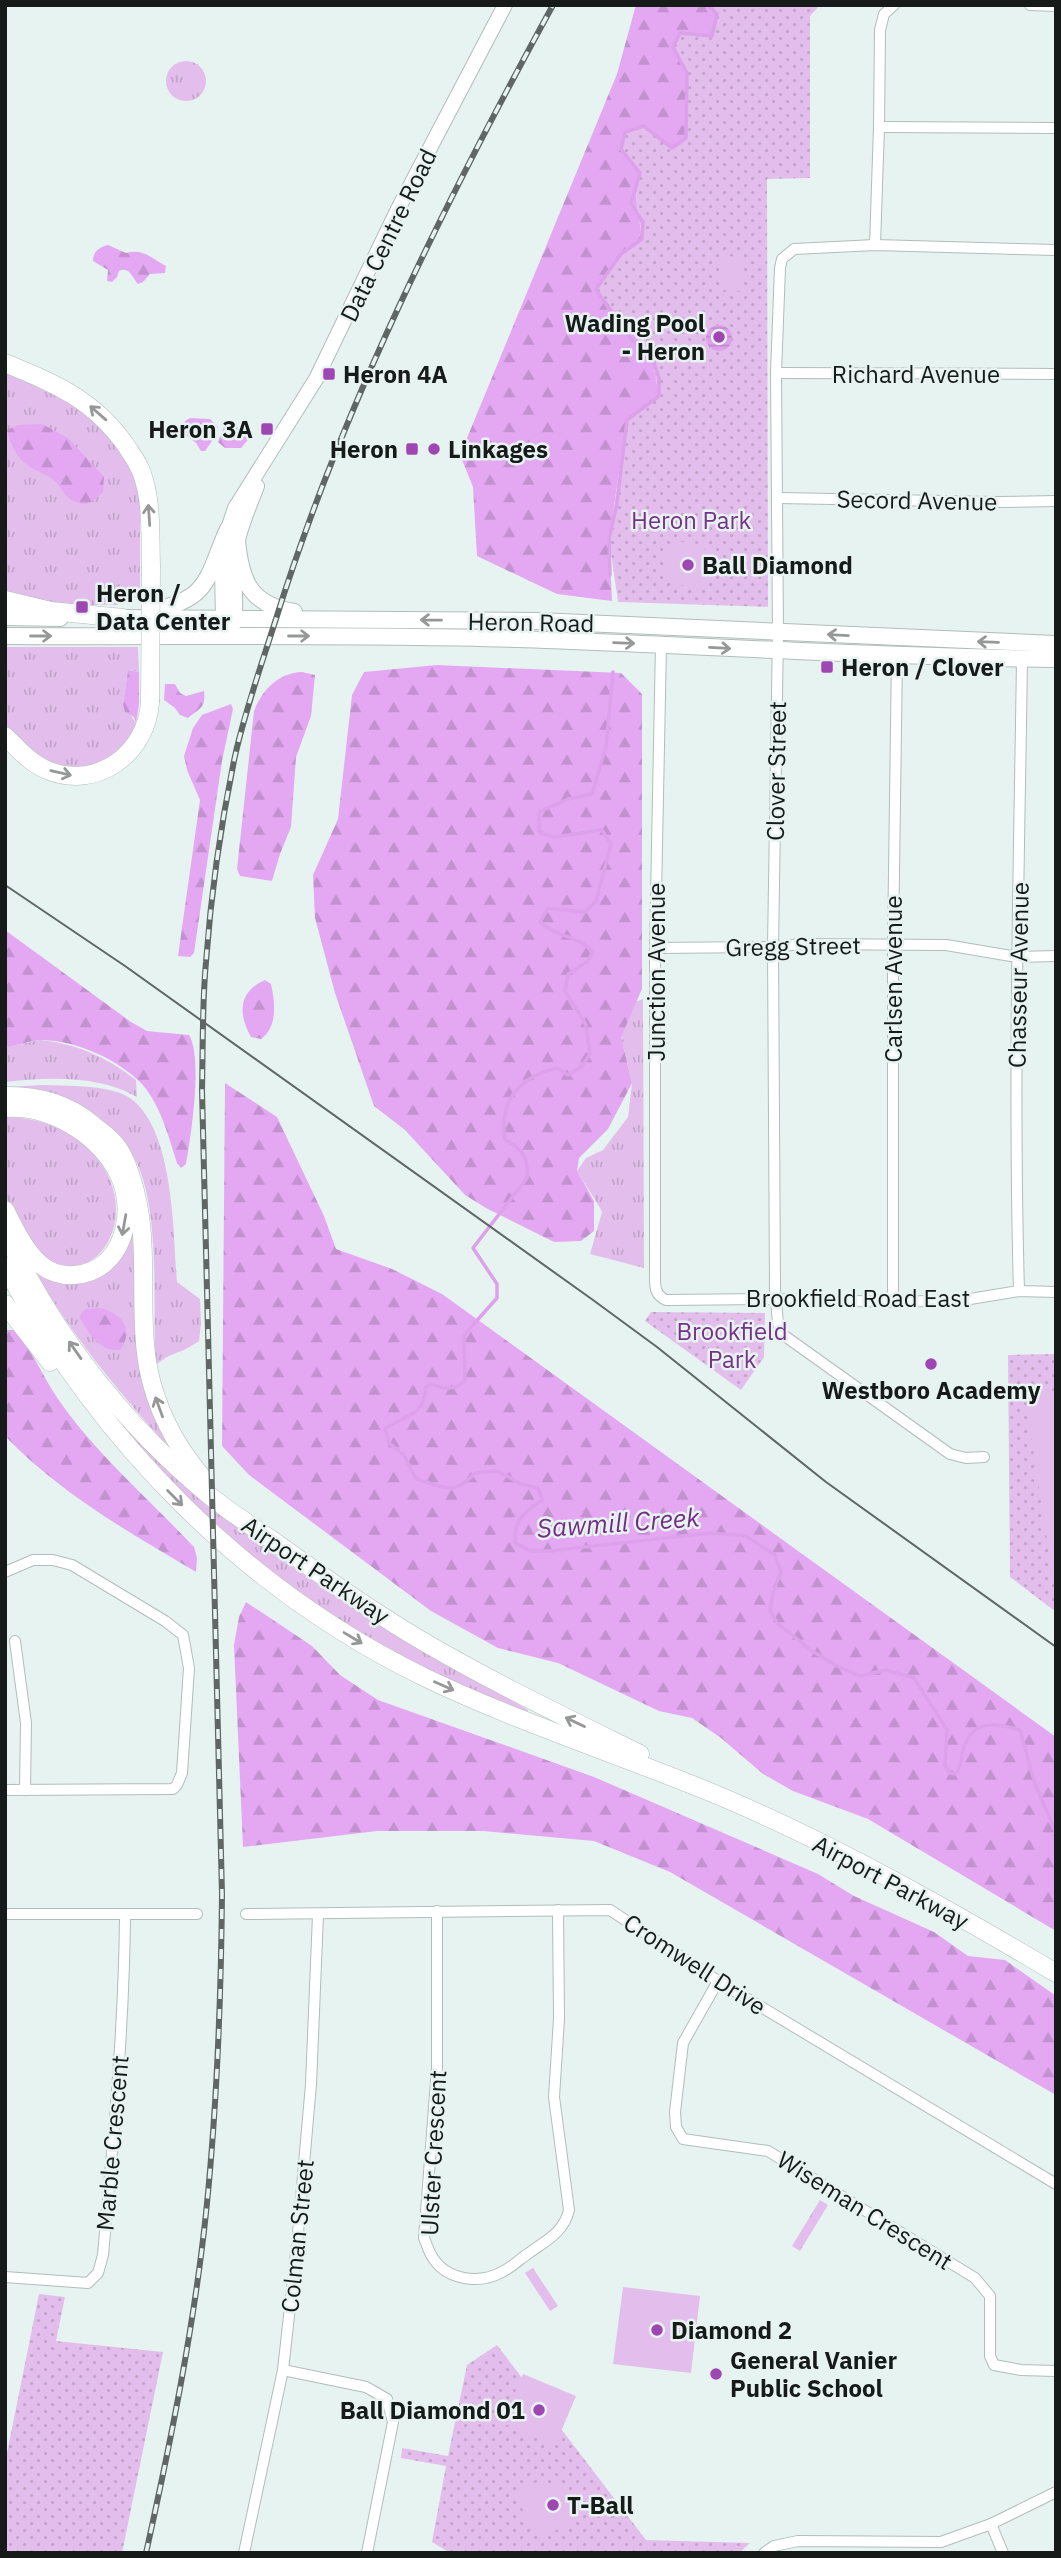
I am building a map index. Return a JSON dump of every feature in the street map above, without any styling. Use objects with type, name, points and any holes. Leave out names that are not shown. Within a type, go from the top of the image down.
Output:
[{"type":"highway","points":[[5,363],[74,395],[101,415],[117,433],[140,466],[145,482],[149,505],[151,566],[150,713],[142,735],[130,753],[112,766],[90,775],[66,776],[27,758],[5,736]]},
{"type":"highway","points":[[5,600],[51,611],[123,618]]},
{"type":"highway","points":[[5,1096],[33,1098],[68,1108],[88,1120],[114,1143],[121,1153],[142,1216],[145,1341],[155,1395],[170,1430],[191,1464],[243,1519]]},
{"type":"highway","points":[[5,1108],[44,1113],[65,1121],[86,1135],[106,1154],[119,1175],[127,1210],[120,1243],[108,1261],[94,1271],[71,1276],[51,1272],[40,1265],[27,1249],[5,1210]]},
{"type":"highway","name":"Airport Parkway","points":[[5,1231],[44,1304],[108,1394],[171,1461],[217,1502],[345,1592],[424,1642],[509,1689],[723,1798],[887,1877],[1056,1973]]},
{"type":"highway","name":"Airport Parkway","points":[[5,1266],[70,1372],[117,1433],[153,1475],[208,1530],[269,1582],[314,1614],[383,1656],[475,1699],[723,1798]]},
{"type":"highway","points":[[5,1304],[97,1418],[153,1475]]},
{"type":"main road","name":"Data Centre Road","points":[[230,636],[230,618],[222,571],[233,535],[235,508],[316,379],[398,209],[505,5]]},
{"type":"main road","points":[[123,618],[173,607],[195,595],[207,580],[233,535]]},
{"type":"main road","points":[[233,535],[244,578],[257,597],[286,611],[338,618]]},
{"type":"main road","name":"Heron Road","points":[[5,617],[551,622],[1056,644]]},
{"type":"main road","name":"Heron Road","points":[[5,636],[463,638],[1056,659]]},
{"type":"street","points":[[894,5],[884,15],[880,30],[875,246],[1056,250]]},
{"type":"street","points":[[1030,5],[1056,6]]},
{"type":"street","points":[[879,127],[1056,128]]},
{"type":"street","name":"Clover Street","points":[[875,246],[794,249],[782,258],[780,268],[776,373],[778,651],[773,947],[776,1299],[782,1334],[950,1454],[966,1458],[984,1457]]},
{"type":"street","name":"Richard Avenue","points":[[776,373],[1056,374]]},
{"type":"street","name":"Secord Avenue","points":[[778,498],[1056,501]]},
{"type":"street","name":"Junction Avenue","points":[[661,644],[655,948],[655,1288],[661,1297]]},
{"type":"street","name":"Carlsen Avenue","points":[[892,1303],[897,655]]},
{"type":"street","name":"Chasseur Avenue","points":[[1019,1291],[1017,957],[1022,659]]},
{"type":"street","name":"Gregg Street","points":[[655,948],[773,947],[802,944],[946,945],[1017,957],[1056,956]]},
{"type":"street","name":"Brookfield Road East","points":[[661,1297],[666,1300],[776,1299],[892,1303],[964,1300],[1019,1291],[1056,1292]]},
{"type":"street","points":[[5,1572],[33,1560],[53,1560],[72,1565],[165,1621],[183,1635],[189,1668],[182,1773],[173,1789],[5,1790]]},
{"type":"street","points":[[15,1641],[26,1723],[25,1790]]},
{"type":"street","name":"Ulster Crescent","points":[[437,1911],[437,2068],[424,2238],[434,2260],[453,2275],[463,2279],[479,2279],[502,2273],[555,2235],[566,2222],[569,2210],[554,2097],[559,2019],[558,1910]]},
{"type":"street","name":"Cromwell Drive","points":[[246,1914],[610,1910],[718,1981],[1056,2185]]},
{"type":"street","points":[[5,1914],[197,1914]]},
{"type":"street","name":"Colman Street","points":[[244,2553],[283,2370],[298,2244],[311,2084],[318,1914]]},
{"type":"street","name":"Marble Crescent","points":[[5,2277],[88,2283],[98,2273],[103,2255],[116,2112],[125,1980],[125,1916]]},
{"type":"street","name":"Wiseman Crescent","points":[[718,1981],[683,2043],[675,2112],[676,2127],[683,2140],[768,2151],[975,2278],[990,2296],[990,2356],[994,2365],[1021,2370],[1056,2371]]},
{"type":"street","points":[[283,2370],[366,2388],[387,2399],[393,2422],[367,2553]]},
{"type":"street","points":[[764,2553],[774,2546],[798,2541],[942,2542],[991,2524],[1056,2491]]},
{"type":"street","points":[[991,2524],[1003,2553]]},
{"type":"green space","points":[[636,5],[708,5],[717,14],[712,36],[680,33],[674,47],[687,73],[686,138],[672,148],[644,126],[621,150],[640,173],[635,189],[642,239],[621,254],[597,289],[652,356],[659,396],[627,420],[609,539],[612,601],[557,594],[477,556],[473,487],[460,455],[617,74]]},
{"type":"green space","name":"Heron Park","points":[[708,5],[820,5],[810,16],[810,178],[767,179],[768,607],[618,602],[609,539],[627,420],[659,396],[652,356],[596,289],[621,254],[642,239],[635,189],[640,173],[621,149],[625,132],[644,126],[672,148],[686,138],[687,73],[673,47],[680,33],[712,36],[717,14]]},
{"type":"green space","points":[[186,61],[200,67],[206,81],[200,95],[186,101],[172,95],[166,81],[172,67]]},
{"type":"green space","points":[[108,245],[126,253],[147,255],[166,266],[165,273],[150,274],[138,284],[128,271],[123,270],[119,271],[112,282],[107,281],[108,270],[93,261],[98,250]]},
{"type":"green space","points":[[722,256],[742,257],[740,291],[720,290]]},
{"type":"green space","points":[[5,370],[90,412],[132,465],[140,500],[140,598],[118,598],[118,605],[53,605],[5,591]]},
{"type":"green space","points":[[190,418],[210,419],[218,427],[205,451],[201,451],[186,435],[185,421]]},
{"type":"green space","points":[[42,424],[68,438],[104,477],[103,492],[89,503],[71,500],[55,481],[25,463],[12,446],[7,430],[18,425]]},
{"type":"green space","points":[[224,427],[251,428],[252,435],[241,448],[225,448],[218,442]]},
{"type":"green space","name":"Ball Diamond","points":[[691,541],[704,549],[710,559],[707,586],[678,585],[664,575],[667,544]]},
{"type":"green space","points":[[5,647],[138,647],[139,672],[128,670],[123,704],[136,723],[131,736],[112,755],[86,766],[59,765],[35,754],[5,725]]},
{"type":"green space","points":[[437,665],[621,673],[642,694],[642,989],[621,1037],[632,1083],[608,1129],[579,1158],[577,1171],[594,1201],[594,1231],[581,1241],[554,1242],[465,1195],[405,1130],[374,1106],[335,993],[315,918],[313,875],[338,819],[352,695],[364,672]]},
{"type":"green space","points":[[128,670],[139,672],[136,723],[134,717],[125,712],[123,704]]},
{"type":"green space","points":[[302,672],[315,675],[311,716],[296,757],[291,827],[272,881],[240,876],[237,869],[254,711],[266,690],[278,679]]},
{"type":"green space","points":[[165,684],[175,684],[180,693],[186,696],[204,691],[203,704],[188,718],[180,715],[164,700]]},
{"type":"green space","points":[[231,704],[233,709],[222,761],[194,953],[190,957],[178,956],[200,800],[184,756],[193,728],[202,715]]},
{"type":"green space","points":[[5,930],[131,1022],[147,1031],[189,1035],[195,1061],[195,1098],[186,1164],[181,1168],[154,1100],[141,1083],[120,1066],[96,1053],[56,1041],[38,1040],[5,1047]]},
{"type":"green space","points":[[265,980],[271,984],[274,1014],[270,1028],[261,1039],[251,1037],[244,1020],[243,1004],[250,991]]},
{"type":"green space","points":[[643,999],[644,1268],[590,1254],[602,1212],[577,1171],[586,1158],[603,1150],[628,1117],[632,1083],[621,1037],[630,1004]]},
{"type":"green space","points":[[40,1040],[79,1048],[114,1065],[136,1080],[137,1097],[106,1085],[73,1079],[5,1082],[5,1047]]},
{"type":"green space","points":[[225,1083],[277,1117],[324,1216],[336,1249],[392,1269],[442,1294],[1056,1737],[1056,1931],[868,1819],[793,1791],[763,1774],[721,1738],[692,1718],[659,1711],[558,1663],[498,1648],[431,1611],[249,1475],[222,1446]]},
{"type":"green space","points":[[5,1087],[90,1087],[117,1092],[136,1103],[150,1122],[167,1175],[172,1205],[177,1282],[200,1299],[201,1324],[199,1341],[155,1365],[153,1238],[146,1189],[139,1168],[129,1149],[114,1131],[78,1103],[52,1094]]},
{"type":"green space","points":[[5,1117],[41,1122],[74,1137],[92,1152],[110,1181],[116,1209],[112,1234],[99,1254],[82,1265],[61,1266],[40,1254],[12,1209],[4,1183]]},
{"type":"green space","points":[[130,1216],[138,1244],[167,1441],[165,1443],[95,1360],[35,1271],[38,1269],[91,1277]]},
{"type":"green space","points":[[101,1308],[115,1314],[124,1323],[126,1335],[120,1350],[101,1345],[91,1336],[80,1318],[86,1309]]},
{"type":"green space","name":"Brookfield Park","points":[[651,1312],[765,1313],[764,1357],[741,1390],[645,1321]]},
{"type":"green space","points":[[5,1330],[15,1330],[58,1399],[89,1438],[194,1547],[197,1558],[196,1572],[72,1494],[26,1457],[5,1436]]},
{"type":"green space","points":[[1056,1354],[1056,1612],[1010,1577],[1008,1355]]},
{"type":"green space","points":[[70,1355],[206,1501],[256,1542],[338,1598],[528,1710],[527,1714],[415,1666],[343,1625],[221,1535],[152,1465]]},
{"type":"green space","points":[[1056,1392],[1056,1578],[1053,1578],[1025,1397]]},
{"type":"green space","points":[[246,1602],[312,1646],[340,1675],[378,1700],[594,1777],[818,1874],[854,1896],[934,1932],[968,1956],[1005,1960],[1056,1996],[1056,2095],[670,1872],[594,1841],[483,1831],[377,1831],[243,1847],[234,1645],[239,1617]]},
{"type":"green space","points":[[820,2200],[828,2205],[800,2251],[792,2246]]},
{"type":"green space","points":[[533,2268],[558,2306],[550,2311],[525,2273]]},
{"type":"green space","name":"Diamond 2","points":[[623,2287],[700,2296],[691,2373],[613,2364]]},
{"type":"green space","points":[[39,2294],[65,2297],[56,2341],[163,2352],[122,2553],[5,2553],[5,2463]]},
{"type":"green space","points":[[497,2345],[646,2540],[750,2543],[739,2553],[450,2553],[432,2542],[446,2466],[401,2458],[402,2448],[448,2456],[467,2365]]},
{"type":"green space","name":"Ball Diamond 01","points":[[523,2374],[576,2396],[555,2446],[502,2423]]},
{"type":"green space","name":"T-Ball","points":[[537,2482],[574,2493],[588,2513],[547,2535],[528,2527],[517,2491]]},
{"type":"shaded area","name":"Wading Pool - Heron","points":[[719,325],[728,329],[732,338],[728,347],[719,351],[710,347],[706,338],[710,329]]},
{"type":"waterway","name":"Sawmill Creek","points":[[610,575],[609,539],[617,503],[627,420],[659,396],[659,378],[652,356],[621,328],[596,289],[621,254],[642,239],[643,222],[631,204],[640,173],[621,149],[625,132],[644,126],[672,148],[686,138],[687,73],[673,47],[680,33],[712,36],[717,14],[708,5]]},
{"type":"waterway","name":"Sawmill Creek","points":[[613,672],[606,747],[592,794],[568,799],[539,812],[539,832],[554,837],[602,830],[611,844],[596,901],[585,912],[548,908],[540,922],[593,952],[587,962],[568,974],[565,991],[586,1025],[590,1054],[582,1066],[568,1075],[557,1068],[544,1072],[532,1077],[514,1092],[505,1113],[505,1140],[523,1155],[527,1165],[527,1178],[473,1248],[497,1284],[497,1298],[464,1335],[465,1381],[453,1388],[430,1384],[425,1388],[418,1410],[385,1429],[389,1443],[404,1455],[416,1479],[434,1485],[454,1488],[475,1473],[498,1471],[519,1483],[538,1488],[542,1500],[521,1517],[515,1535],[515,1543],[530,1551],[710,1533],[746,1536],[775,1555],[781,1572],[770,1610],[777,1623],[812,1651],[860,1676],[886,1670],[914,1678],[947,1730],[945,1766],[950,1773],[956,1774],[968,1738],[980,1727],[995,1725],[1020,1730],[1035,1784],[1056,1833]]},
{"type":"tram line","points":[[5,885],[125,966],[593,1300],[657,1347],[826,1482],[1056,1647]]},
{"type":"railway","points":[[146,2553],[173,2426],[195,2298],[210,2173],[218,2054],[222,1894],[202,1090],[205,978],[221,832],[235,756],[248,705],[302,542],[332,463],[364,385],[435,231],[553,5]]},
{"type":"place","name":"Wading Pool - Heron","points":[[719,337]]},
{"type":"place","name":"Heron 4A","points":[[329,374]]},
{"type":"place","name":"Heron 3A","points":[[267,429]]},
{"type":"place","name":"Heron","points":[[412,449]]},
{"type":"place","name":"Linkages","points":[[434,449]]},
{"type":"place","name":"Ball Diamond","points":[[688,565]]},
{"type":"place","name":"Heron / Data Center","points":[[82,607]]},
{"type":"place","name":"Heron / Clover","points":[[827,667]]},
{"type":"place","name":"Westboro Academy","points":[[931,1364]]},
{"type":"place","name":"Diamond 2","points":[[657,2330]]},
{"type":"place","name":"General Vanier Public School","points":[[716,2374]]},
{"type":"place","name":"Ball Diamond 01","points":[[539,2410]]},
{"type":"place","name":"T-Ball","points":[[553,2505]]}]
